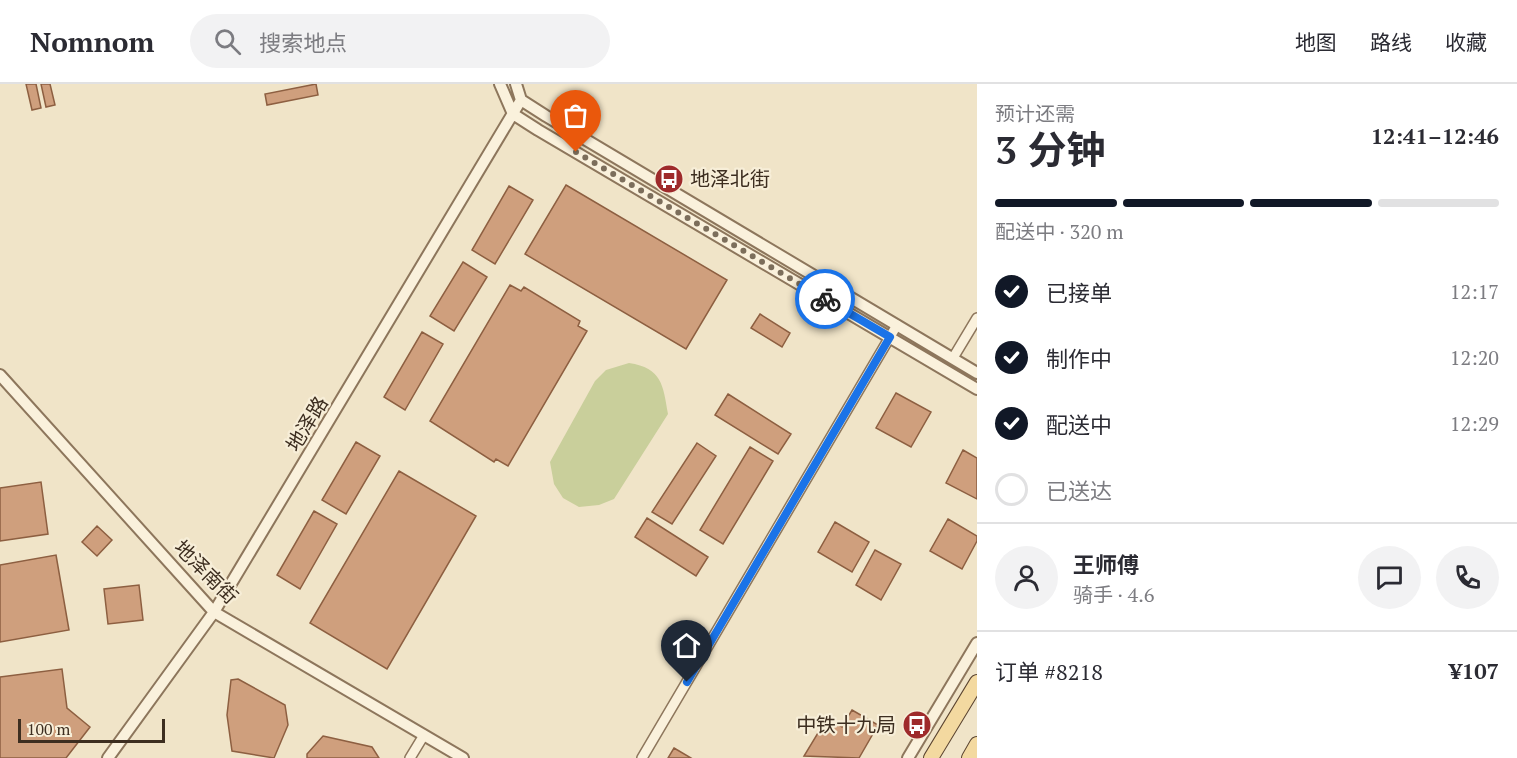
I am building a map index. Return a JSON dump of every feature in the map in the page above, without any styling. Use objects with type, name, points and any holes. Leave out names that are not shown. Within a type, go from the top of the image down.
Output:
[{"type":"main road","points":[[931,758],[977,682]]},
{"type":"main road","points":[[969,758],[977,744]]},
{"type":"street","points":[[500,84],[513,114],[977,389]]},
{"type":"street","points":[[516,84],[521,100],[977,373]]},
{"type":"street","name":"地泽路","points":[[108,758],[214,612],[521,100]]},
{"type":"street","points":[[953,358],[977,318]]},
{"type":"street","points":[[642,758],[897,325]]},
{"type":"street","name":"地泽南街","points":[[0,375],[214,612],[463,758]]},
{"type":"street","points":[[908,758],[977,643]]},
{"type":"street","points":[[410,758],[424,735]]},
{"type":"green space","points":[[629,363],[640,365],[655,374],[662,386],[668,414],[614,499],[599,505],[579,507],[563,498],[554,484],[550,462],[595,381],[606,370]]},
{"type":"building","points":[[26,84],[36,84],[41,108],[32,110]]},
{"type":"building","points":[[41,84],[50,84],[55,105],[46,107]]},
{"type":"building","points":[[316,84],[318,95],[267,105],[265,94]]},
{"type":"building","points":[[566,185],[727,280],[686,349],[525,254]]},
{"type":"building","points":[[509,186],[533,200],[495,264],[472,250]]},
{"type":"building","points":[[463,262],[487,277],[454,331],[430,316]]},
{"type":"building","points":[[510,285],[521,291],[524,287],[580,321],[578,326],[587,331],[508,466],[496,459],[494,462],[430,421]]},
{"type":"building","points":[[760,314],[790,333],[782,347],[751,328]]},
{"type":"building","points":[[422,332],[443,344],[405,410],[384,397]]},
{"type":"building","points":[[896,393],[931,412],[911,447],[876,428]]},
{"type":"building","points":[[728,394],[791,434],[778,454],[715,415]]},
{"type":"building","points":[[356,442],[380,456],[346,514],[322,500]]},
{"type":"building","points":[[697,443],[716,456],[672,524],[652,512]]},
{"type":"building","points":[[750,447],[773,461],[723,544],[700,530]]},
{"type":"building","points":[[963,450],[977,458],[977,499],[946,483]]},
{"type":"building","points":[[399,471],[476,516],[387,669],[310,623]]},
{"type":"building","points":[[41,482],[48,534],[0,541],[0,488]]},
{"type":"building","points":[[314,511],[337,524],[300,589],[277,575]]},
{"type":"building","points":[[647,518],[708,557],[696,576],[635,537]]},
{"type":"building","points":[[948,519],[977,536],[977,541],[962,569],[930,551]]},
{"type":"building","points":[[835,522],[869,542],[852,572],[818,552]]},
{"type":"building","points":[[97,526],[112,540],[97,556],[82,542]]},
{"type":"building","points":[[875,550],[901,564],[881,600],[856,585]]},
{"type":"building","points":[[56,555],[69,630],[0,642],[0,565]]},
{"type":"building","points":[[139,585],[143,620],[108,624],[104,589]]},
{"type":"building","points":[[62,669],[67,708],[90,727],[66,758],[0,758],[0,677]]},
{"type":"building","points":[[238,679],[285,705],[288,725],[274,758],[232,751],[227,715],[231,680]]},
{"type":"building","points":[[852,710],[878,725],[859,758],[804,756],[827,718],[842,727]]},
{"type":"building","points":[[323,736],[372,747],[379,758],[307,758],[307,754]]},
{"type":"building","points":[[674,748],[691,758],[668,758]]},
{"type":"way so far","points":[[576,152],[825,299]]},
{"type":"place","name":"地泽北街","points":[[669,179]]},
{"type":"place","name":"中铁十九局","points":[[917,725]]},
{"type":"route","points":[[687,682],[890,337],[825,299]]}]
